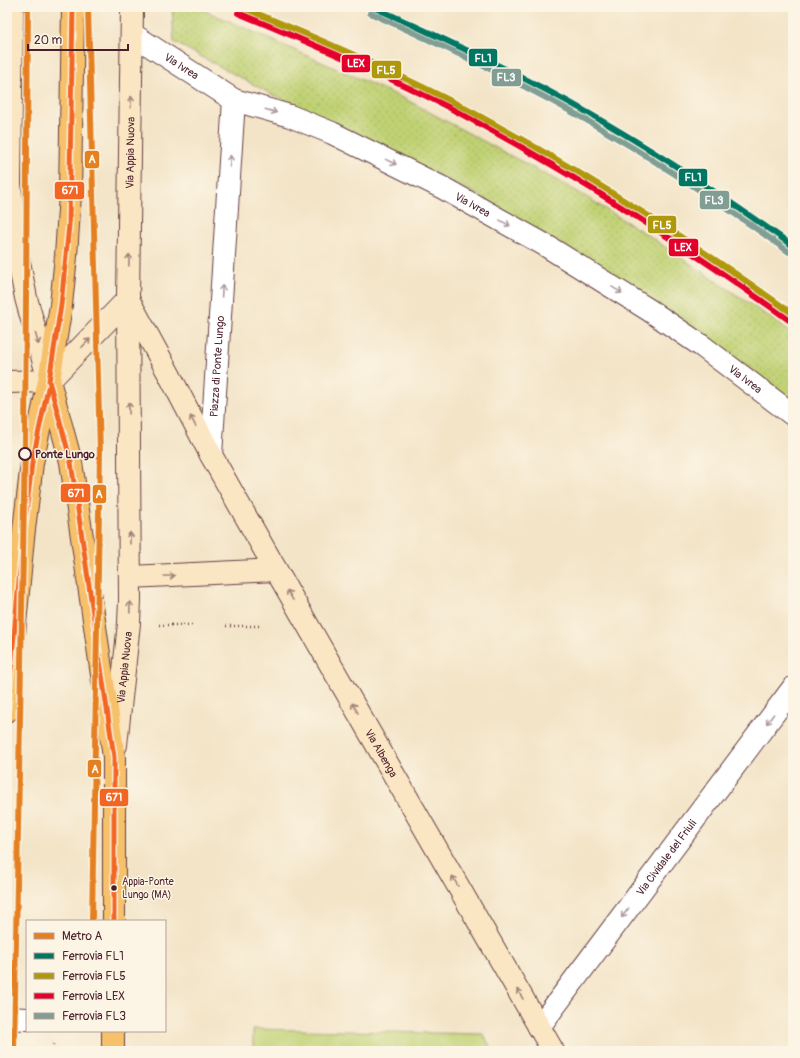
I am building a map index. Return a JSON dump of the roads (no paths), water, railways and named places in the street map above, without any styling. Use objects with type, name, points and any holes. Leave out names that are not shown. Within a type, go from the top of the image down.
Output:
[{"type":"main road","points":[[7,711],[16,607],[32,463],[49,381],[61,305],[69,225],[73,7]]},
{"type":"main road","name":"Via Appia Nuova","points":[[49,381],[72,462],[114,757],[114,920]]},
{"type":"main road","points":[[113,1032],[113,1051]]},
{"type":"street","points":[[12,7],[10,183],[16,246],[26,298],[49,381]]},
{"type":"street","name":"Via Appia Nuova","points":[[128,299],[132,8]]},
{"type":"street","name":"Via Ivrea","points":[[132,34],[234,100],[290,116],[332,133],[443,188],[524,234],[595,276],[661,318],[702,346],[793,415]]},
{"type":"street","name":"Piazza di Ponte Lungo","points":[[211,455],[234,100]]},
{"type":"street","points":[[7,382],[49,381],[128,299]]},
{"type":"street","points":[[128,299],[130,577],[276,570]]},
{"type":"street","name":"Piazza di Ponte Lungo","points":[[128,299],[211,455]]},
{"type":"street","name":"Via Albenga","points":[[211,455],[553,1051]]},
{"type":"street","name":"Via Appia Nuova","points":[[114,757],[130,623],[130,577]]},
{"type":"street","name":"Via Cividale del Friuli","points":[[539,1028],[793,688]]},
{"type":"street","points":[[7,1018],[26,1019]]},
{"type":"metro line","name":"A","points":[[14,1051],[25,443],[28,7]]},
{"type":"metro line","name":"A","points":[[88,7],[100,452],[92,920]]},
{"type":"rail line","name":"FL5","points":[[241,7],[375,64],[453,102],[541,150],[669,229],[793,314]]},
{"type":"rail line","name":"FL1","points":[[373,7],[483,58],[590,114],[693,177],[793,246]]},
{"type":"rail line","name":"LEX","points":[[238,13],[372,70],[450,108],[494,132],[623,208],[707,263],[789,320]]},
{"type":"rail line","name":"FL3","points":[[370,13],[480,64],[588,121],[690,184],[789,252]]},
{"type":"place","name":"Ponte Lungo","points":[[25,454]]},
{"type":"place","name":"Appia-Ponte Lungo (MA)","points":[[114,888]]}]
